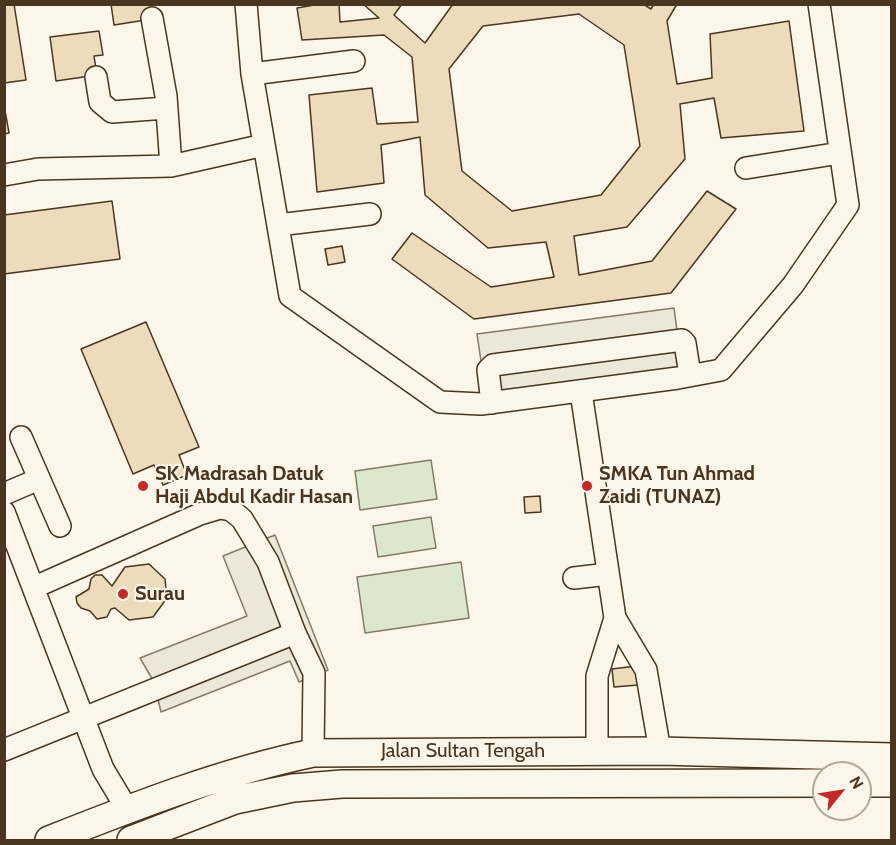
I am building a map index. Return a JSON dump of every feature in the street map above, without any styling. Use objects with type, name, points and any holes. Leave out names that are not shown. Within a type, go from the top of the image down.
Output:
[{"type":"main road","name":"Jalan Sultan Tengah","points":[[49,840],[127,809],[270,762],[313,753],[597,750],[891,757]]},
{"type":"main road","name":"Jalan Sultan Tengah","points":[[131,840],[235,800],[293,788],[342,784],[812,783]]},
{"type":"main road","points":[[872,783],[891,783]]},
{"type":"lane","points":[[246,4],[252,74],[290,296],[440,402],[492,403],[581,392],[721,370],[793,285],[848,205],[819,4]]},
{"type":"lane","points":[[153,18],[166,108],[171,166]]},
{"type":"lane","points":[[252,74],[354,61]]},
{"type":"lane","points":[[96,77],[100,102],[112,112],[166,108]]},
{"type":"lane","points":[[4,176],[38,169],[171,166],[264,145]]},
{"type":"lane","points":[[746,168],[840,153]]},
{"type":"lane","points":[[278,225],[370,214]]},
{"type":"lane","points":[[492,403],[488,370],[493,365],[682,340],[685,343],[690,375]]},
{"type":"lane","points":[[581,392],[615,618],[646,670],[660,751]]},
{"type":"lane","points":[[21,437],[60,526]]},
{"type":"lane","points":[[4,494],[39,479]]},
{"type":"lane","points":[[35,586],[200,514],[220,508],[231,510],[242,519],[268,562],[295,633],[314,673],[313,753]]},
{"type":"lane","points":[[4,512],[35,586],[103,768],[127,809]]},
{"type":"lane","points":[[574,578],[608,574]]},
{"type":"lane","points":[[597,750],[597,676],[615,618]]},
{"type":"lane","points":[[4,750],[295,633]]},
{"type":"green space","points":[[431,460],[437,499],[360,510],[355,471]]},
{"type":"green space","points":[[431,517],[436,548],[378,557],[373,526]]},
{"type":"green space","points":[[461,562],[469,618],[365,633],[357,577]]},
{"type":"shaded area","points":[[674,308],[682,369],[486,395],[477,334]]},
{"type":"shaded area","points":[[275,535],[328,670],[299,682],[290,661],[161,712],[154,682],[140,658],[247,616],[223,556]]},
{"type":"building","points":[[14,4],[26,80],[4,83],[4,5]]},
{"type":"building","points":[[111,4],[150,4],[152,19],[114,25]]},
{"type":"building","points":[[320,4],[339,4],[340,22],[379,18],[363,4],[402,4],[394,15],[425,43],[453,4],[643,4],[651,9],[654,4],[677,4],[667,21],[677,84],[712,78],[710,34],[789,21],[804,131],[721,138],[714,98],[680,104],[685,159],[627,227],[574,236],[579,275],[652,261],[707,191],[736,209],[671,293],[474,319],[392,259],[412,233],[491,287],[554,277],[546,242],[488,248],[425,195],[420,137],[381,145],[384,183],[317,192],[309,95],[372,88],[377,124],[418,122],[412,57],[384,35],[302,40],[297,8]],"holes":[[[579,14],[624,45],[640,146],[601,195],[512,211],[462,171],[449,69],[483,26]]]},
{"type":"building","points":[[99,31],[103,55],[94,56],[97,75],[56,81],[50,37]]},
{"type":"building","points":[[4,105],[9,133],[4,134]]},
{"type":"building","points":[[112,201],[120,259],[4,274],[4,215]]},
{"type":"building","points":[[342,246],[345,262],[328,265],[325,249]]},
{"type":"building","points":[[146,322],[199,447],[179,455],[187,475],[163,485],[154,465],[133,474],[81,349]]},
{"type":"building","points":[[540,496],[541,512],[525,513],[524,497]]},
{"type":"building","name":"Surau","points":[[149,564],[165,579],[167,598],[153,617],[129,620],[115,608],[111,609],[107,617],[97,619],[90,611],[81,608],[77,603],[76,597],[89,589],[91,579],[95,575],[102,575],[112,586],[125,567]]},
{"type":"building","points":[[636,666],[638,685],[614,687],[612,669]]},
{"type":"place","name":"SK Madrasah Datuk Haji Abdul Kadir Hasan","points":[[143,486]]},
{"type":"place","name":"SMKA Tun Ahmad Zaidi (TUNAZ)","points":[[587,486]]},
{"type":"place","name":"Surau","points":[[123,594]]}]
